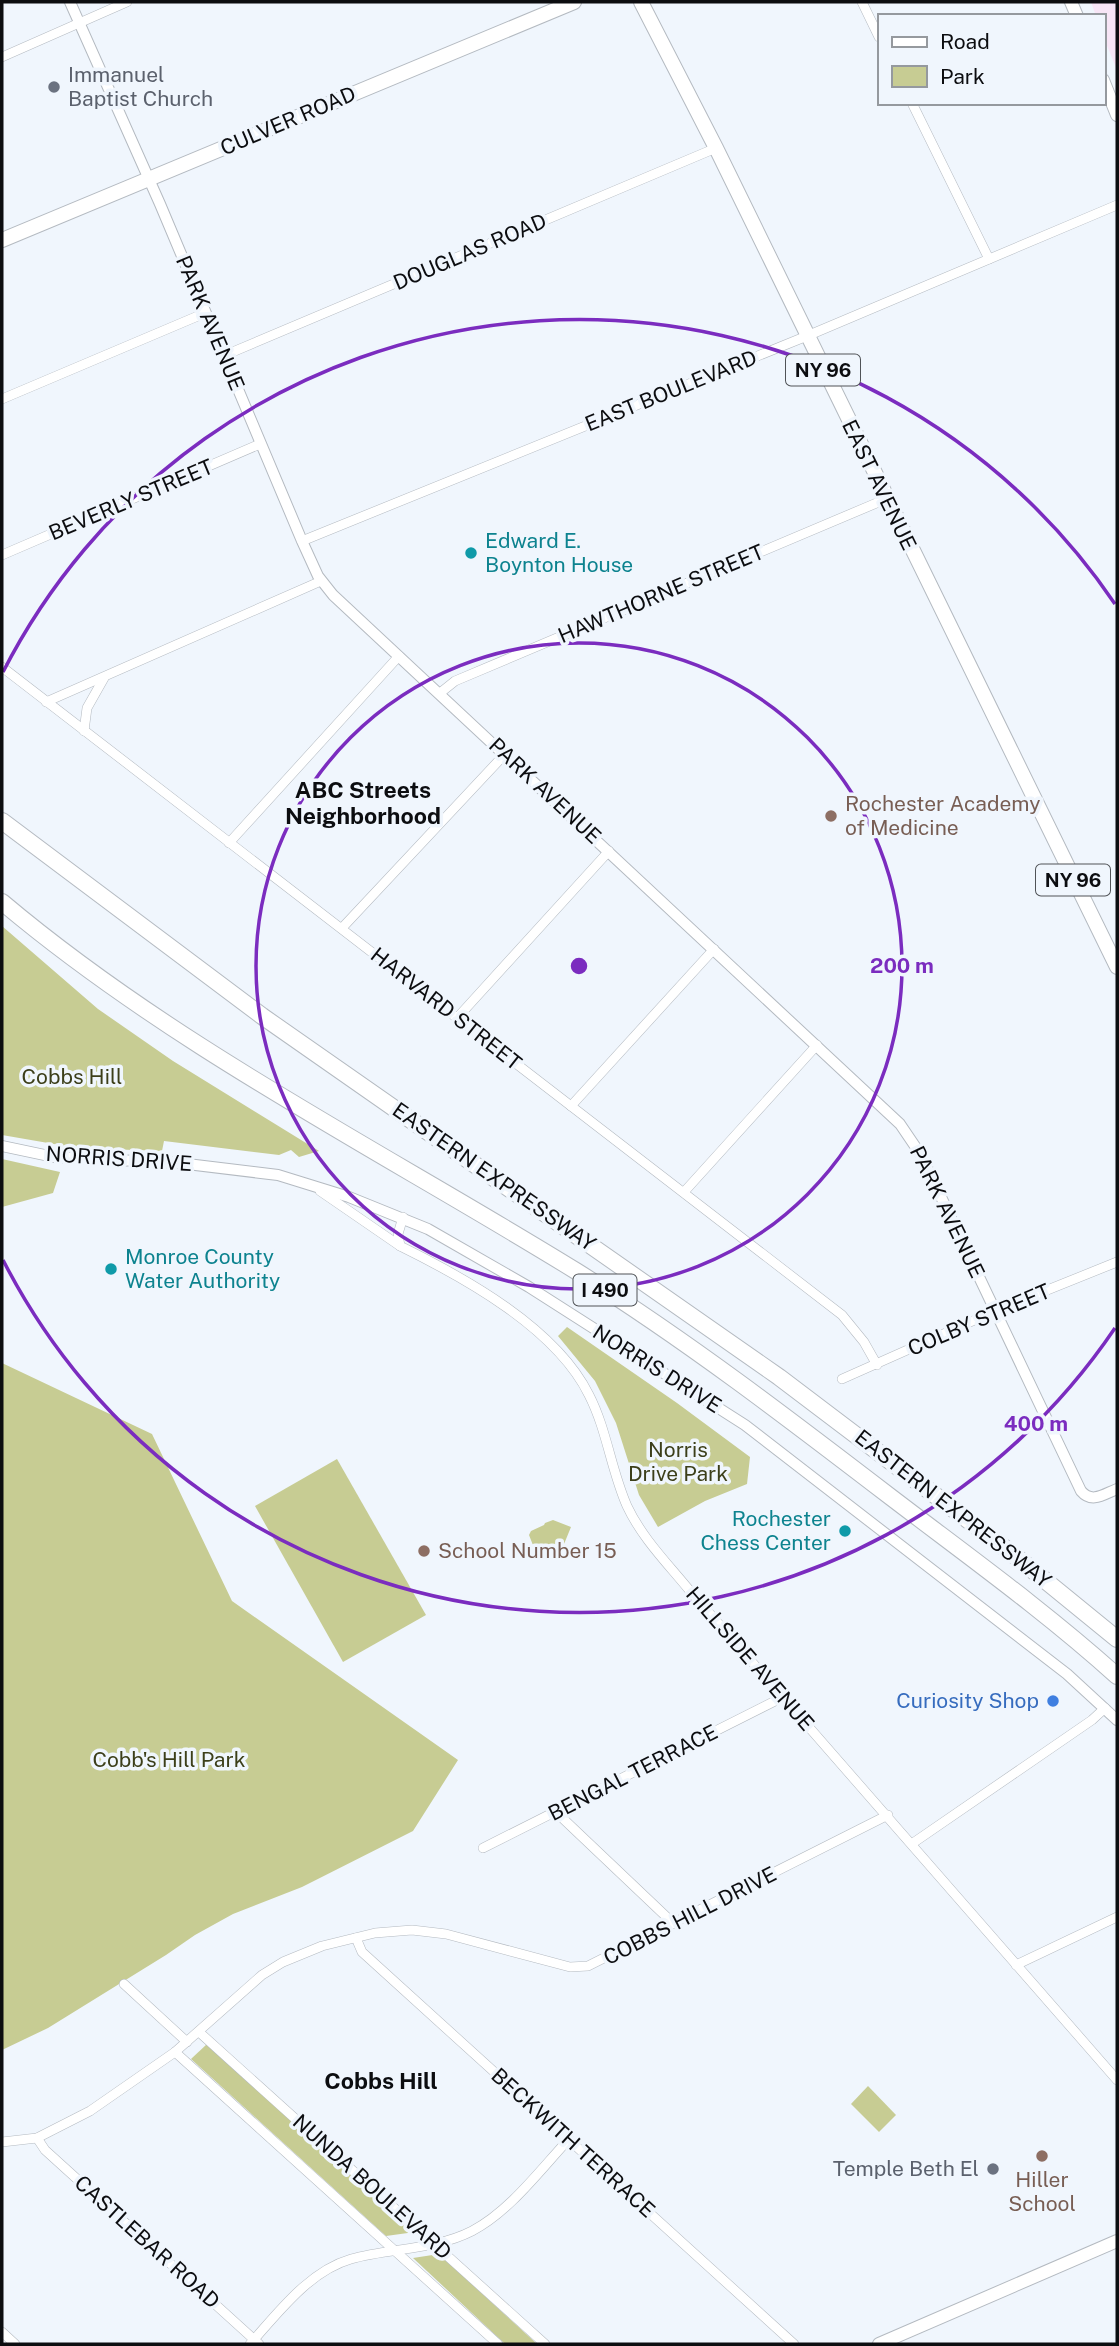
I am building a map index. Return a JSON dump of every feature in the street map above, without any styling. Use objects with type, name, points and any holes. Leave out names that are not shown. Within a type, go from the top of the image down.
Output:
[{"type":"highway","points":[[2,812],[71,874]]},
{"type":"highway","name":"EASTERN EXPRESSWAY","points":[[2,821],[272,1023],[779,1377],[1014,1555],[1117,1639]]},
{"type":"highway","name":"EASTERN EXPRESSWAY","points":[[2,902],[72,957],[187,1036],[566,1266],[690,1347],[1034,1606],[1117,1676]]},
{"type":"main road","name":"CULVER ROAD","points":[[2,240],[573,2]]},
{"type":"main road","name":"EAST AVENUE","points":[[642,2],[1117,967]]},
{"type":"main road","points":[[1105,85],[1117,115]]},
{"type":"main road","points":[[879,2344],[1117,2241]]},
{"type":"street","name":"PARK AVENUE","points":[[70,2],[321,581],[895,1119],[914,1141],[1081,1491],[1090,1498],[1117,1489]]},
{"type":"street","points":[[2,57],[127,2]]},
{"type":"street","points":[[862,2],[878,35]]},
{"type":"street","points":[[913,105],[989,259]]},
{"type":"street","name":"DOUGLAS ROAD","points":[[223,356],[716,148]]},
{"type":"street","name":"EAST BOULEVARD","points":[[302,541],[807,336],[1117,205]]},
{"type":"street","points":[[2,399],[205,313]]},
{"type":"street","name":"BEVERLY STREET","points":[[2,555],[260,444]]},
{"type":"street","name":"HAWTHORNE STREET","points":[[440,693],[459,680],[886,499]]},
{"type":"street","points":[[46,702],[321,581]]},
{"type":"street","points":[[229,842],[399,656]]},
{"type":"street","name":"HARVARD STREET","points":[[2,667],[842,1315],[864,1342],[877,1365]]},
{"type":"street","points":[[84,731],[88,708],[105,677]]},
{"type":"street","points":[[342,928],[505,754]]},
{"type":"street","points":[[457,1018],[609,851]]},
{"type":"street","points":[[571,1106],[714,948]]},
{"type":"street","points":[[684,1192],[817,1045]]},
{"type":"street","name":"NORRIS DRIVE","points":[[2,1146],[54,1157],[179,1163],[253,1171],[307,1183],[428,1228],[529,1287],[745,1425],[1051,1661],[1117,1720]]},
{"type":"street","name":"HILLSIDE AVENUE","points":[[307,1183],[366,1221],[387,1239],[494,1298],[562,1358],[589,1396],[617,1479],[635,1520],[691,1591],[1117,2080]]},
{"type":"street","points":[[400,1246],[398,1234],[403,1217]]},
{"type":"street","name":"COLBY STREET","points":[[842,1379],[995,1311],[1117,1262]]},
{"type":"street","name":"BENGAL TERRACE","points":[[483,1848],[783,1697]]},
{"type":"street","points":[[913,1843],[1092,1720],[1105,1708]]},
{"type":"street","points":[[556,1812],[674,1924]]},
{"type":"street","name":"COBBS HILL DRIVE","points":[[2,2141],[37,2138],[90,2111],[175,2052],[262,1975],[282,1962],[322,1946],[396,1930],[429,1931],[580,1967],[596,1963],[888,1815]]},
{"type":"street","points":[[1016,1965],[1117,1917]]},
{"type":"street","name":"BECKWITH TERRACE","points":[[356,1938],[362,1952],[794,2344]]},
{"type":"street","points":[[124,1984],[187,2042]]},
{"type":"street","name":"NUNDA BOULEVARD","points":[[199,2032],[545,2344]]},
{"type":"street","name":"NUNDA BOULEVARD","points":[[175,2052],[498,2344]]},
{"type":"street","name":"CASTLEBAR ROAD","points":[[37,2138],[45,2150],[254,2343]]},
{"type":"street","points":[[254,2343],[306,2284],[327,2269],[352,2258],[435,2243],[469,2232],[492,2217],[569,2139]]},
{"type":"street","points":[[2,2332],[15,2344]]},
{"type":"shaded area","points":[[1091,2],[1117,2],[1117,70],[1105,41],[1105,14],[1095,14]]},
{"type":"green space","name":"Cobbs Hill","points":[[2,926],[98,1009],[173,1061],[319,1151],[299,1157],[291,1150],[279,1155],[164,1141],[162,1151],[77,1148],[2,1135]]},
{"type":"green space","points":[[2,1159],[60,1172],[53,1193],[2,1207]]},
{"type":"green space","name":"Norris Drive Park","points":[[567,1327],[750,1457],[747,1484],[705,1501],[658,1527],[639,1495],[616,1423],[595,1381],[558,1336]]},
{"type":"green space","name":"Cobb's Hill Park","points":[[2,1363],[152,1434],[232,1601],[458,1760],[413,1831],[302,1887],[233,1914],[48,2028],[2,2050]]},
{"type":"green space","points":[[337,1459],[426,1615],[343,1662],[255,1506]]},
{"type":"green space","points":[[553,1520],[571,1527],[562,1549],[541,1560],[529,1535],[531,1531]]},
{"type":"green space","points":[[207,2044],[415,2232],[386,2236],[191,2059]]},
{"type":"green space","points":[[868,2086],[896,2115],[879,2132],[851,2104]]},
{"type":"green space","points":[[439,2254],[537,2344],[505,2344],[413,2258]]},
{"type":"place","name":"Immanuel Baptist Church","points":[[54,87]]},
{"type":"place","name":"Edward E. Boynton House","points":[[471,553]]},
{"type":"place","name":"Rochester Academy of Medicine","points":[[831,816]]},
{"type":"place","name":"Monroe County Water Authority","points":[[111,1269]]},
{"type":"place","name":"Rochester Chess Center","points":[[845,1531]]},
{"type":"place","name":"School Number 15","points":[[424,1551]]},
{"type":"place","name":"Curiosity Shop","points":[[1053,1701]]},
{"type":"place","name":"Hiller School","points":[[1042,2156]]},
{"type":"place","name":"Temple Beth El","points":[[993,2169]]},
{"type":"district","name":"ABC Streets Neighborhood","points":[[363,803]]},
{"type":"district","name":"Cobbs Hill","points":[[381,2081]]}]
